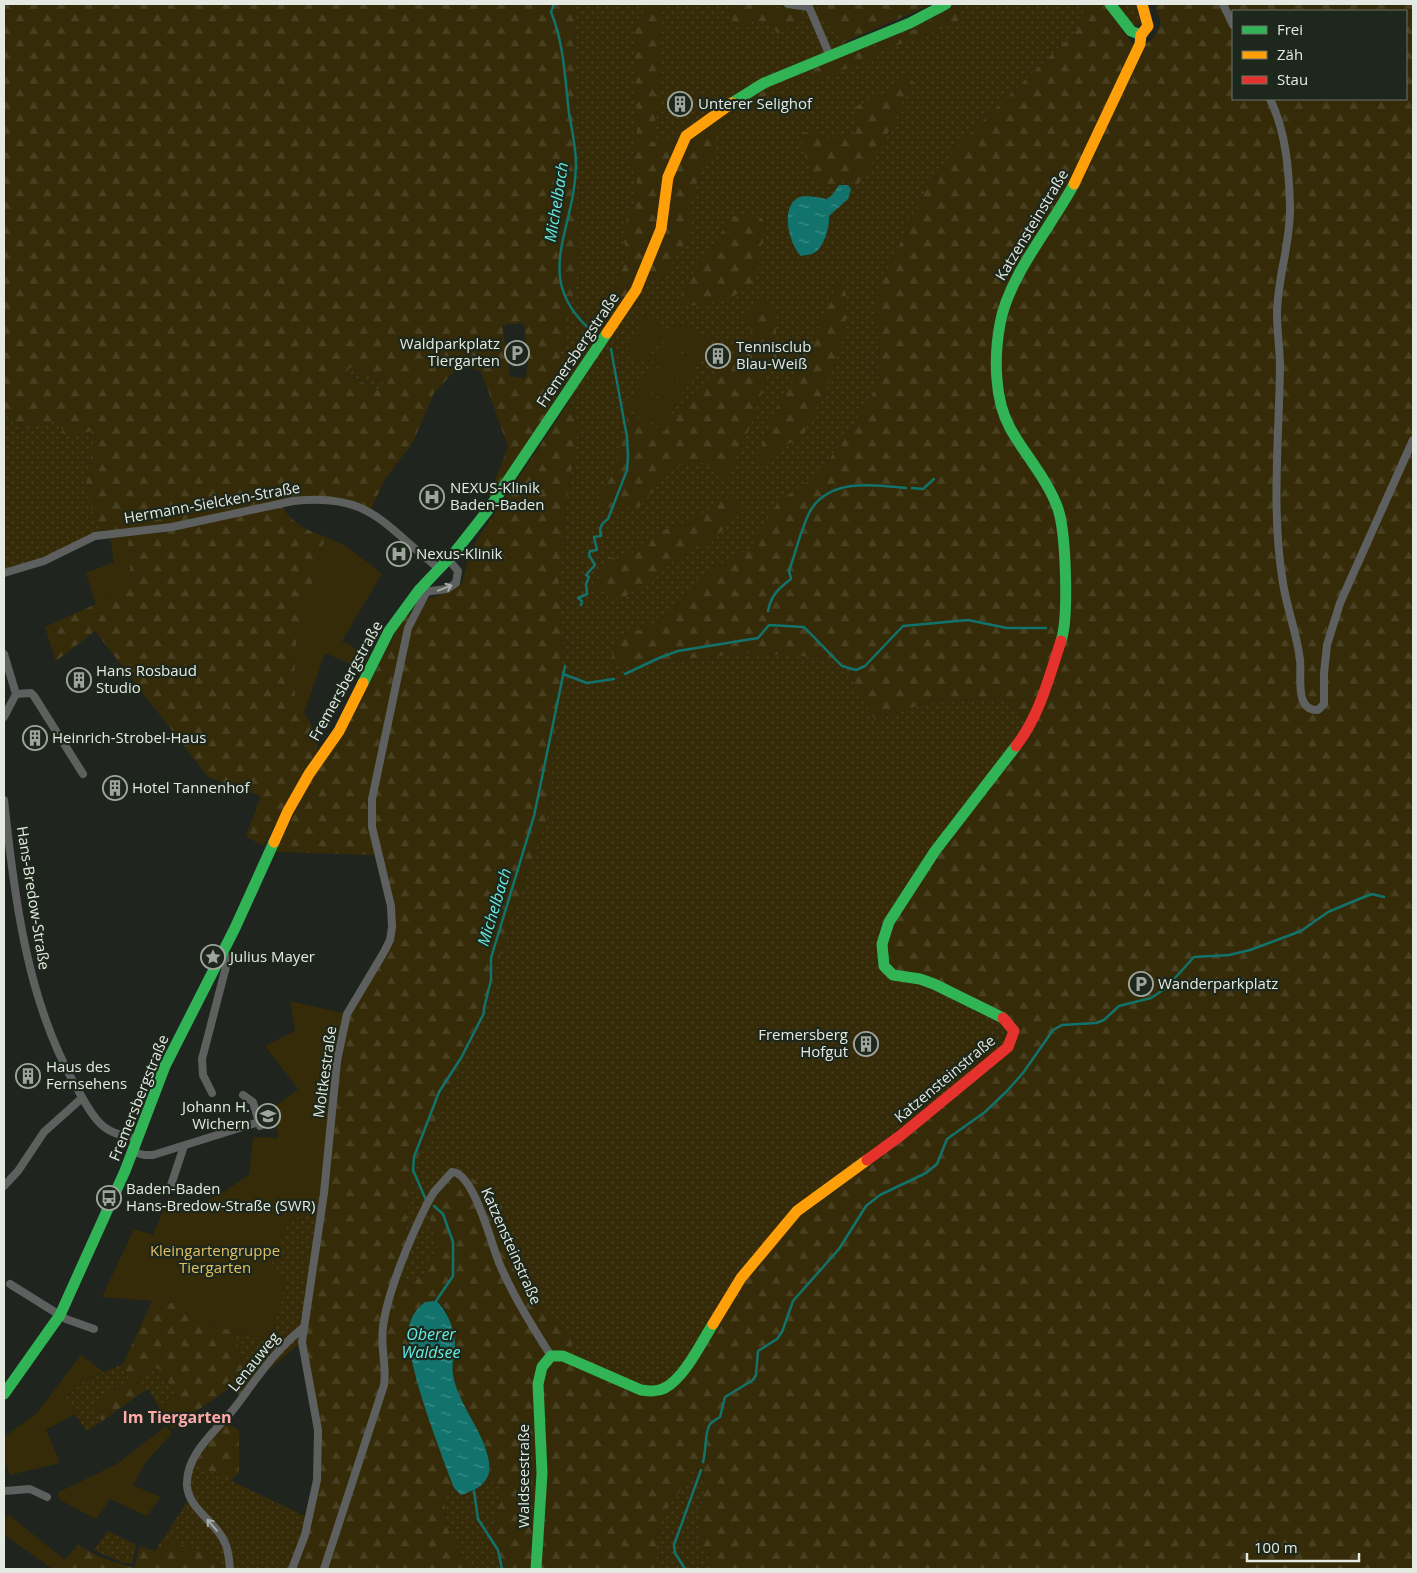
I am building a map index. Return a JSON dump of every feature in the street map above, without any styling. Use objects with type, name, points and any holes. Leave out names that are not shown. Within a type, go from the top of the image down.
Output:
[{"type":"street","points":[[788,4],[809,7],[830,56]]},
{"type":"street","name":"Fremersbergstraße","points":[[4,1394],[34,1356],[60,1315],[133,1152],[166,1066],[223,953],[300,788],[339,732],[389,631],[423,592],[488,510],[636,290],[661,228],[668,177],[686,136],[700,124],[764,83],[910,23],[946,4]]},
{"type":"street","points":[[1110,4],[1136,35],[1141,35],[1148,26],[1142,4]]},
{"type":"street","points":[[1223,4],[1232,23]]},
{"type":"street","name":"Katzensteinstraße","points":[[324,1569],[384,1385],[386,1370],[382,1329],[388,1303],[427,1204],[452,1172],[460,1174],[474,1194],[500,1265],[525,1316],[551,1356],[571,1359],[640,1390],[654,1391],[671,1383],[697,1354],[742,1278],[763,1250],[797,1211],[914,1126],[1008,1047],[1012,1041],[1014,1031],[1007,1020],[1000,1016],[934,984],[920,979],[893,975],[888,971],[882,959],[882,944],[890,922],[934,851],[1026,732],[1038,710],[1063,636],[1066,574],[1058,510],[1044,482],[1009,427],[1003,412],[999,392],[997,358],[1000,324],[1013,284],[1085,166],[1140,44],[1141,35]]},
{"type":"street","points":[[1270,100],[1283,138],[1287,161],[1290,208],[1277,314],[1280,367],[1277,498],[1282,582],[1300,660],[1301,696],[1306,706],[1312,710],[1318,710],[1324,704],[1324,673],[1327,645],[1340,603],[1413,440]]},
{"type":"street","name":"Hermann-Sielcken-Straße","points":[[4,573],[44,561],[95,536],[149,531],[293,501],[317,498],[351,503],[370,511],[440,569]]},
{"type":"street","points":[[423,592],[446,589],[456,583],[458,571],[448,560]]},
{"type":"street","name":"Moltkestraße","points":[[292,1569],[305,1535],[312,1506],[319,1451],[316,1416],[302,1342],[316,1254],[337,1061],[347,1014],[384,952],[392,927],[391,906],[372,827],[372,799],[408,628],[423,592]]},
{"type":"street","points":[[4,654],[16,694],[4,716]]},
{"type":"street","points":[[16,694],[31,694],[34,696],[83,774]]},
{"type":"street","name":"Hans-Bredow-Straße","points":[[4,800],[18,905],[31,975],[62,1059],[82,1098],[102,1125],[113,1132],[138,1139]]},
{"type":"street","points":[[212,1093],[203,1075],[202,1059],[228,959],[223,953]]},
{"type":"street","points":[[133,1152],[144,1156],[153,1154],[259,1124],[253,1102],[243,1095]]},
{"type":"street","points":[[4,1186],[18,1171],[44,1132],[82,1098]]},
{"type":"street","points":[[170,1188],[184,1146]]},
{"type":"street","points":[[10,1284],[60,1315],[94,1329]]},
{"type":"street","name":"Lenauweg","points":[[230,1569],[225,1542],[190,1497],[187,1486],[192,1462],[209,1436],[235,1407],[284,1343],[303,1328]]},
{"type":"street","name":"Waldseestraße","points":[[536,1569],[542,1480],[538,1384],[542,1367],[551,1356]]},
{"type":"street","points":[[4,1491],[30,1489],[47,1497]]},
{"type":"green space","points":[[4,4],[574,4],[578,273],[559,361],[565,383],[496,499],[489,495],[508,447],[481,371],[460,365],[434,393],[413,442],[385,479],[370,511],[351,503],[281,504],[294,521],[312,532],[326,537],[297,633],[294,684],[296,699],[313,728],[318,749],[263,846],[246,836],[261,796],[208,777],[95,631],[56,661],[45,627],[96,604],[131,583],[127,534],[104,535],[94,517],[86,484],[96,430],[65,437],[58,420],[17,427],[4,411]],"holes":[[[524,323],[528,364],[525,379],[510,376],[502,325]],[[350,367],[385,383],[386,384],[380,391],[345,374]]]},
{"type":"green space","points":[[574,4],[815,4],[845,42],[846,54],[956,4],[1086,4],[1077,30],[958,145],[924,193],[879,287],[877,300],[879,383],[864,410],[820,473],[807,483],[749,549],[713,568],[689,596],[680,601],[673,612],[655,623],[619,635],[611,666],[752,653],[841,659],[875,720],[925,703],[1007,698],[1034,731],[938,853],[904,977],[1000,1016],[1014,1035],[697,1354],[655,1391],[571,1359],[573,1336],[553,1322],[533,1289],[498,1197],[427,1208],[438,1251],[423,1275],[402,1290],[410,1174],[445,1101],[485,1000],[547,817],[563,649],[559,579],[566,506],[578,428],[559,361],[578,273]]},
{"type":"green space","points":[[649,4],[662,4],[658,106],[651,143],[676,137],[681,140],[651,244],[634,284],[623,303],[617,298],[616,282],[628,258],[623,236],[627,217],[635,201],[637,180],[631,165],[637,135],[634,25]]},
{"type":"green space","points":[[729,4],[762,4],[779,12],[794,9],[801,19],[778,34],[771,25],[753,20],[749,27],[733,27]]},
{"type":"green space","points":[[815,4],[933,4],[845,42]]},
{"type":"green space","points":[[961,4],[961,19],[919,39],[887,48],[859,64],[817,79],[812,70],[915,29]]},
{"type":"green space","points":[[1086,4],[1104,5],[1135,47],[1151,40],[1161,23],[1154,4],[1413,4],[1413,1569],[715,1569],[700,1542],[704,1476],[698,1470],[690,1473],[681,1490],[660,1517],[656,1553],[658,1569],[500,1569],[493,1532],[501,1487],[487,1479],[489,1469],[488,1453],[458,1395],[451,1369],[455,1344],[445,1308],[435,1301],[425,1302],[408,1345],[432,1428],[454,1488],[443,1494],[448,1530],[469,1569],[292,1569],[305,1535],[319,1451],[302,1342],[347,1014],[390,940],[392,927],[378,855],[275,852],[315,772],[341,737],[406,612],[419,615],[428,599],[451,591],[462,583],[471,549],[570,400],[578,428],[566,506],[559,579],[563,649],[547,817],[485,1000],[445,1101],[410,1174],[402,1289],[423,1275],[438,1251],[427,1208],[460,1169],[498,1197],[533,1289],[553,1322],[573,1336],[571,1359],[630,1387],[666,1387],[741,1278],[784,1225],[1012,1041],[1000,1016],[888,971],[883,939],[938,854],[1034,731],[1007,698],[925,703],[875,720],[841,659],[752,653],[611,666],[611,659],[619,635],[655,623],[673,612],[680,601],[689,596],[713,568],[749,549],[779,501],[820,473],[864,410],[879,383],[877,300],[879,287],[924,193],[958,145],[1077,30]]},
{"type":"green space","points":[[1126,4],[1136,4],[1141,24],[1133,26],[1119,7]]},
{"type":"green space","points":[[806,72],[809,76],[784,84],[747,108],[744,100]]},
{"type":"green space","points":[[908,77],[916,84],[906,94],[880,150],[858,185],[844,177],[838,183],[823,189],[810,170],[805,156],[801,133],[815,130],[820,138],[849,137],[856,132],[858,121],[854,107],[880,96],[893,84]]},
{"type":"green space","points":[[735,103],[740,112],[723,123],[715,133],[717,142],[715,152],[703,163],[690,204],[690,234],[686,243],[666,273],[636,290],[661,229],[668,177],[686,136]]},
{"type":"green space","points":[[733,216],[762,218],[766,228],[756,265],[759,270],[752,282],[738,294],[728,298],[696,305],[679,306],[684,286]]},
{"type":"green space","points":[[843,282],[847,299],[845,331],[829,381],[819,405],[811,416],[804,435],[777,450],[767,465],[756,460],[775,411],[798,373],[804,353],[815,343],[822,319],[833,299],[833,285]]},
{"type":"green space","points":[[763,300],[772,306],[777,339],[776,361],[767,377],[750,427],[727,479],[705,463],[682,464],[667,475],[639,507],[602,508],[601,493],[617,464],[628,411],[646,423],[665,431],[680,406],[709,378],[732,363],[751,332],[745,314]]},
{"type":"green space","points":[[646,316],[666,329],[645,363],[626,352]]},
{"type":"green space","points":[[676,320],[712,340],[700,361],[664,341]]},
{"type":"green space","points":[[663,343],[699,362],[688,383],[652,364]]},
{"type":"green space","points":[[651,365],[687,385],[676,405],[640,386]]},
{"type":"green space","points":[[350,367],[386,384],[381,391],[345,373]]},
{"type":"green space","points":[[638,387],[674,407],[663,428],[627,408]]},
{"type":"green space","points":[[4,411],[17,427],[58,420],[96,429],[86,484],[104,535],[44,561],[4,573]]},
{"type":"green space","points":[[728,498],[741,504],[721,532],[709,538],[703,544],[691,548],[625,597],[620,599],[596,588],[606,556],[618,559],[631,554],[651,535],[690,520]]},
{"type":"green space","points":[[127,536],[131,583],[96,604],[86,573],[114,562],[110,538]]},
{"type":"green space","points":[[326,537],[346,546],[382,574],[342,641],[368,655],[362,669],[325,653],[304,713],[296,699],[294,683],[297,633]]},
{"type":"green space","name":"Kleingartengruppe Tiergarten","points":[[290,1001],[347,1014],[337,1061],[324,1191],[287,1227],[272,1252],[271,1264],[286,1282],[268,1341],[188,1318],[179,1303],[102,1297],[134,1229],[153,1235],[169,1197],[195,1207],[227,1190],[249,1174],[253,1137],[278,1138],[276,1106],[298,1089],[265,1046],[295,1031]]},
{"type":"green space","points":[[324,1191],[302,1342],[250,1385],[233,1331],[267,1341],[272,1252],[287,1227]]},
{"type":"green space","points":[[152,1301],[179,1303],[188,1318],[233,1331],[250,1385],[242,1398],[231,1387],[191,1415],[157,1366],[135,1381],[143,1392],[102,1421],[92,1406],[130,1379],[123,1364]]},
{"type":"green space","points":[[81,1355],[104,1372],[85,1380],[64,1399],[75,1414],[46,1430],[60,1463],[10,1475],[4,1458],[4,1437],[37,1413]]},
{"type":"green space","points":[[123,1364],[130,1379],[92,1406],[102,1421],[87,1431],[64,1399],[85,1380]]},
{"type":"green space","points":[[157,1366],[177,1395],[158,1406],[149,1389],[143,1392],[135,1381]]},
{"type":"green space","points":[[177,1395],[191,1415],[172,1429],[158,1406]]},
{"type":"green space","points":[[223,1421],[239,1430],[239,1473],[230,1481],[192,1462]]},
{"type":"green space","points":[[166,1426],[172,1433],[146,1462],[133,1485],[161,1497],[147,1516],[110,1499],[96,1519],[60,1500],[57,1493],[117,1464]]},
{"type":"green space","points":[[192,1462],[309,1518],[292,1569],[225,1569],[202,1551],[163,1539],[190,1497],[187,1486]]},
{"type":"green space","points":[[698,1470],[704,1475],[700,1542],[715,1569],[658,1569],[656,1553],[660,1517],[681,1490],[690,1473]]},
{"type":"green space","points":[[487,1479],[501,1487],[493,1532],[500,1569],[469,1569],[448,1530],[443,1494],[454,1488],[462,1495],[474,1491]]},
{"type":"green space","points":[[9,1515],[65,1560],[57,1569],[53,1569],[4,1535],[4,1522]]},
{"type":"green space","points":[[108,1531],[136,1545],[132,1564],[121,1562],[94,1550]]},
{"type":"green space","points":[[163,1539],[202,1551],[225,1569],[57,1569],[78,1545],[100,1557],[134,1568],[140,1546],[155,1551]]},
{"type":"water","points":[[839,185],[848,185],[851,189],[848,199],[829,216],[826,236],[821,247],[812,254],[801,256],[790,234],[788,216],[790,208],[794,201],[803,196],[827,199]]},
{"type":"water","name":"Oberer Waldsee","points":[[436,1301],[447,1315],[454,1333],[453,1368],[455,1383],[482,1439],[489,1462],[488,1477],[485,1481],[475,1489],[461,1495],[454,1488],[432,1429],[411,1357],[409,1338],[410,1323],[413,1316],[425,1302]]},
{"type":"waterway","name":"Michelbach","points":[[554,4],[551,12],[559,36],[576,165],[574,190],[560,254],[560,274],[564,294],[575,314],[595,334]]},
{"type":"waterway","name":"Michelbach","points":[[581,605],[582,601],[578,598],[587,594],[586,584],[589,577],[586,575],[595,565],[589,555],[590,551],[597,550],[594,537],[601,536],[601,526],[608,519],[627,470],[627,437],[611,349]]},
{"type":"waterway","points":[[912,488],[923,489],[934,479]]},
{"type":"waterway","points":[[768,611],[776,592],[791,579],[789,571],[802,529],[812,508],[821,498],[831,492],[855,486],[868,485],[906,488]]},
{"type":"waterway","points":[[625,674],[678,651],[758,638],[769,625],[804,627],[842,666],[856,670],[865,666],[903,626],[968,620],[1007,628],[1046,628]]},
{"type":"waterway","name":"Michelbach","points":[[426,1200],[413,1170],[414,1157],[439,1092],[461,1058],[484,1013],[491,980],[491,958],[534,816],[565,666]]},
{"type":"waterway","points":[[563,674],[587,683],[614,679]]},
{"type":"waterway","points":[[703,1462],[708,1427],[720,1417],[725,1397],[753,1380],[756,1375],[758,1351],[777,1339],[782,1332],[793,1301],[839,1249],[866,1206],[880,1195],[926,1173],[937,1164],[947,1139],[985,1112],[1006,1092],[1023,1073],[1053,1030],[1062,1025],[1096,1023],[1104,1020],[1119,1006],[1151,998],[1166,988],[1194,957],[1229,955],[1250,950],[1301,931],[1328,912],[1359,899],[1372,894],[1384,897]]},
{"type":"waterway","name":"Michelbach","points":[[434,1206],[443,1214],[453,1242],[453,1276],[436,1301]]},
{"type":"waterway","points":[[685,1569],[675,1553],[674,1545],[701,1470]]},
{"type":"waterway","name":"Michelbach","points":[[474,1491],[478,1519],[498,1550],[502,1569]]},
{"type":"traffic: fast","points":[[732,103],[764,83],[910,23],[946,4]]},
{"type":"traffic: fast","points":[[1110,4],[1131,31],[1141,35]]},
{"type":"traffic: fast","points":[[1061,641],[1066,595],[1065,555],[1061,521],[1054,498],[1005,417],[998,391],[996,363],[1000,324],[1012,288],[1031,252],[1074,184]]},
{"type":"traffic: fast","points":[[363,683],[389,631],[419,590],[455,552],[488,510],[607,333]]},
{"type":"traffic: fast","points":[[1003,1018],[934,984],[920,979],[893,975],[884,966],[882,944],[889,922],[935,851],[1016,746]]},
{"type":"traffic: fast","points":[[4,1394],[60,1315],[125,1171],[165,1066],[235,928],[274,842]]},
{"type":"traffic: fast","points":[[536,1569],[542,1473],[538,1384],[542,1367],[551,1356],[563,1356],[641,1390],[659,1390],[672,1383],[686,1368],[713,1324]]},
{"type":"traffic: slow","points":[[1141,35],[1148,26],[1142,4]]},
{"type":"traffic: slow","points":[[1074,184],[1140,44],[1141,35]]},
{"type":"traffic: slow","points":[[607,333],[636,290],[661,229],[668,177],[686,136],[732,103]]},
{"type":"traffic: slow","points":[[274,842],[288,811],[309,774],[339,731],[363,683]]},
{"type":"traffic: slow","points":[[713,1324],[741,1278],[797,1211],[867,1160]]},
{"type":"traffic: jam","points":[[1016,746],[1038,709],[1061,641]]},
{"type":"traffic: jam","points":[[867,1160],[900,1136],[1008,1047],[1014,1031],[1003,1018]]},
{"type":"place","name":"Unterer Selighof","points":[[680,104]]},
{"type":"place","name":"Waldparkplatz Tiergarten","points":[[517,353]]},
{"type":"place","name":"Tennisclub Blau-Weiß","points":[[718,356]]},
{"type":"place","name":"NEXUS-Klinik Baden-Baden","points":[[432,497]]},
{"type":"place","name":"Nexus-Klinik","points":[[399,554]]},
{"type":"place","name":"Hans Rosbaud Studio","points":[[79,680]]},
{"type":"place","name":"Heinrich-Strobel-Haus","points":[[35,738]]},
{"type":"place","name":"Hotel Tannenhof","points":[[115,788]]},
{"type":"place","name":"Julius Mayer","points":[[213,957]]},
{"type":"place","name":"Wanderparkplatz","points":[[1141,984]]},
{"type":"place","name":"Fremersberg Hofgut","points":[[866,1044]]},
{"type":"place","name":"Haus des Fernsehens","points":[[28,1076]]},
{"type":"place","name":"Johann H. Wichern","points":[[268,1116]]},
{"type":"place","name":"Baden-Baden Hans-Bredow-Straße (SWR)","points":[[109,1198]]},
{"type":"district","name":"Im Tiergarten","points":[[177,1417]]}]
